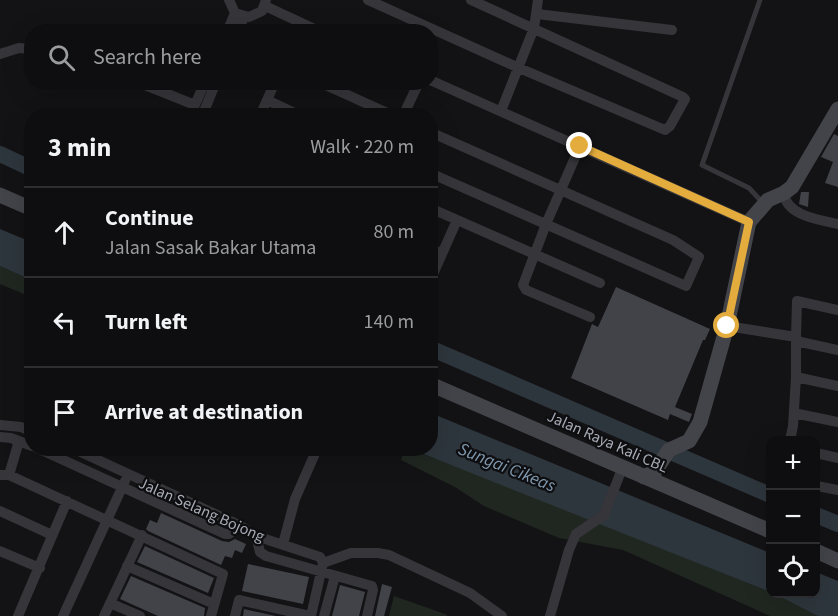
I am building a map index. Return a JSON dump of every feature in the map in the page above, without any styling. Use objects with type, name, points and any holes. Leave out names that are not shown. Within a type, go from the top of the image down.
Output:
[{"type":"main road","points":[[644,477],[655,471],[664,456],[689,441],[700,422],[727,326],[749,222],[776,197],[792,187],[838,109]]},
{"type":"main road","points":[[0,195],[24,205]]},
{"type":"main road","name":"Jalan Raya Kali CBL","points":[[438,388],[622,471],[644,477],[766,529]]},
{"type":"main road","points":[[820,553],[838,561]]},
{"type":"street","points":[[229,0],[240,15],[239,24]]},
{"type":"street","points":[[368,0],[421,24]]},
{"type":"street","points":[[438,32],[665,130],[670,126],[685,99],[683,96],[471,0]]},
{"type":"street","points":[[501,111],[534,28],[538,0]]},
{"type":"street","points":[[240,15],[254,16],[265,3],[306,24]]},
{"type":"street","points":[[537,14],[672,30]]},
{"type":"street","points":[[233,24],[240,15]]},
{"type":"street","points":[[0,54],[24,48]]},
{"type":"street","points":[[438,83],[749,222]]},
{"type":"street","points":[[154,90],[188,108]]},
{"type":"street","points":[[193,108],[201,90]]},
{"type":"street","points":[[205,108],[213,90]]},
{"type":"street","points":[[264,108],[271,90]]},
{"type":"street","points":[[337,90],[376,108]]},
{"type":"street","points":[[407,108],[415,90]]},
{"type":"street","points":[[267,100],[284,108]]},
{"type":"street","points":[[438,135],[674,240],[699,257],[686,286],[438,176]]},
{"type":"street","points":[[580,146],[523,283],[524,289],[590,316]]},
{"type":"street","points":[[776,197],[785,200],[801,214],[838,224]]},
{"type":"street","points":[[438,212],[600,283]]},
{"type":"street","points":[[438,263],[457,220]]},
{"type":"street","points":[[438,252],[442,254]]},
{"type":"street","points":[[791,436],[796,377],[797,301],[838,309]]},
{"type":"street","points":[[727,326],[796,339],[838,350]]},
{"type":"street","points":[[796,377],[838,386]]},
{"type":"street","points":[[794,413],[838,422]]},
{"type":"street","points":[[0,425],[24,428]]},
{"type":"street","points":[[0,437],[24,443]]},
{"type":"street","points":[[19,441],[4,475],[67,501],[227,576],[214,604],[212,616]]},
{"type":"street","points":[[820,454],[838,458]]},
{"type":"street","points":[[59,456],[125,481],[63,616]]},
{"type":"street","name":"Jalan Selang Bojong","points":[[85,456],[125,481],[239,525],[256,536],[320,557],[327,572]]},
{"type":"street","points":[[283,544],[296,499],[314,456]]},
{"type":"street","points":[[550,616],[569,550],[576,534],[604,515],[622,471]]},
{"type":"street","points":[[820,487],[838,490]]},
{"type":"street","points":[[18,616],[67,501]]},
{"type":"street","points":[[0,510],[52,535]]},
{"type":"street","points":[[104,616],[142,535]]},
{"type":"street","points":[[256,536],[262,554],[373,587],[367,616]]},
{"type":"street","points":[[0,551],[40,568]]},
{"type":"street","points":[[235,616],[239,600],[310,616],[327,572],[351,553],[378,553],[389,555],[470,593],[502,616]]},
{"type":"street","points":[[127,566],[214,604]]},
{"type":"street","points":[[324,616],[327,572]]},
{"type":"street","points":[[110,603],[140,616]]},
{"type":"lane","points":[[760,0],[702,165],[749,188],[776,197]]},
{"type":"shaded area","points":[[0,266],[24,277],[24,294],[0,284]]},
{"type":"shaded area","points":[[402,456],[428,456],[501,483],[766,590],[766,598],[786,598],[818,616],[770,616],[623,550],[559,538],[484,506],[455,487],[401,460]]},
{"type":"shaded area","points":[[394,596],[445,614],[448,616],[389,616]]},
{"type":"water","points":[[0,229],[24,239],[24,277],[0,266]]},
{"type":"water","name":"Sungai Cikeas","points":[[438,416],[766,551],[766,590],[429,456],[438,456]]},
{"type":"water","points":[[820,574],[838,581],[838,616],[818,616],[783,598],[820,598]]},
{"type":"building","points":[[834,134],[838,136],[838,187],[825,183],[833,162],[821,157]]},
{"type":"building","points":[[801,192],[809,192],[808,207],[799,204]]},
{"type":"building","points":[[616,287],[710,329],[703,340],[675,407],[692,414],[689,422],[670,414],[668,420],[571,378],[592,324],[598,327]]},
{"type":"building","points":[[161,513],[222,541],[229,542],[235,539],[246,544],[242,553],[235,550],[232,558],[225,556],[221,565],[148,531],[146,529],[150,520],[157,523]]},
{"type":"building","points":[[145,546],[214,578],[208,593],[137,562]]},
{"type":"building","points":[[248,564],[309,577],[303,604],[242,591]]},
{"type":"building","points":[[131,576],[205,608],[204,616],[158,616],[120,599]]},
{"type":"building","points":[[382,584],[392,587],[384,616],[375,616]]},
{"type":"building","points":[[340,585],[365,592],[359,616],[332,616]]},
{"type":"building","points":[[244,609],[276,616],[243,616]]},
{"type":"waterway","points":[[0,154],[24,165]]},
{"type":"waterway","points":[[438,351],[766,493]]},
{"type":"waterway","points":[[820,517],[838,524]]},
{"type":"route","points":[[580,146],[749,222],[727,326]]}]
